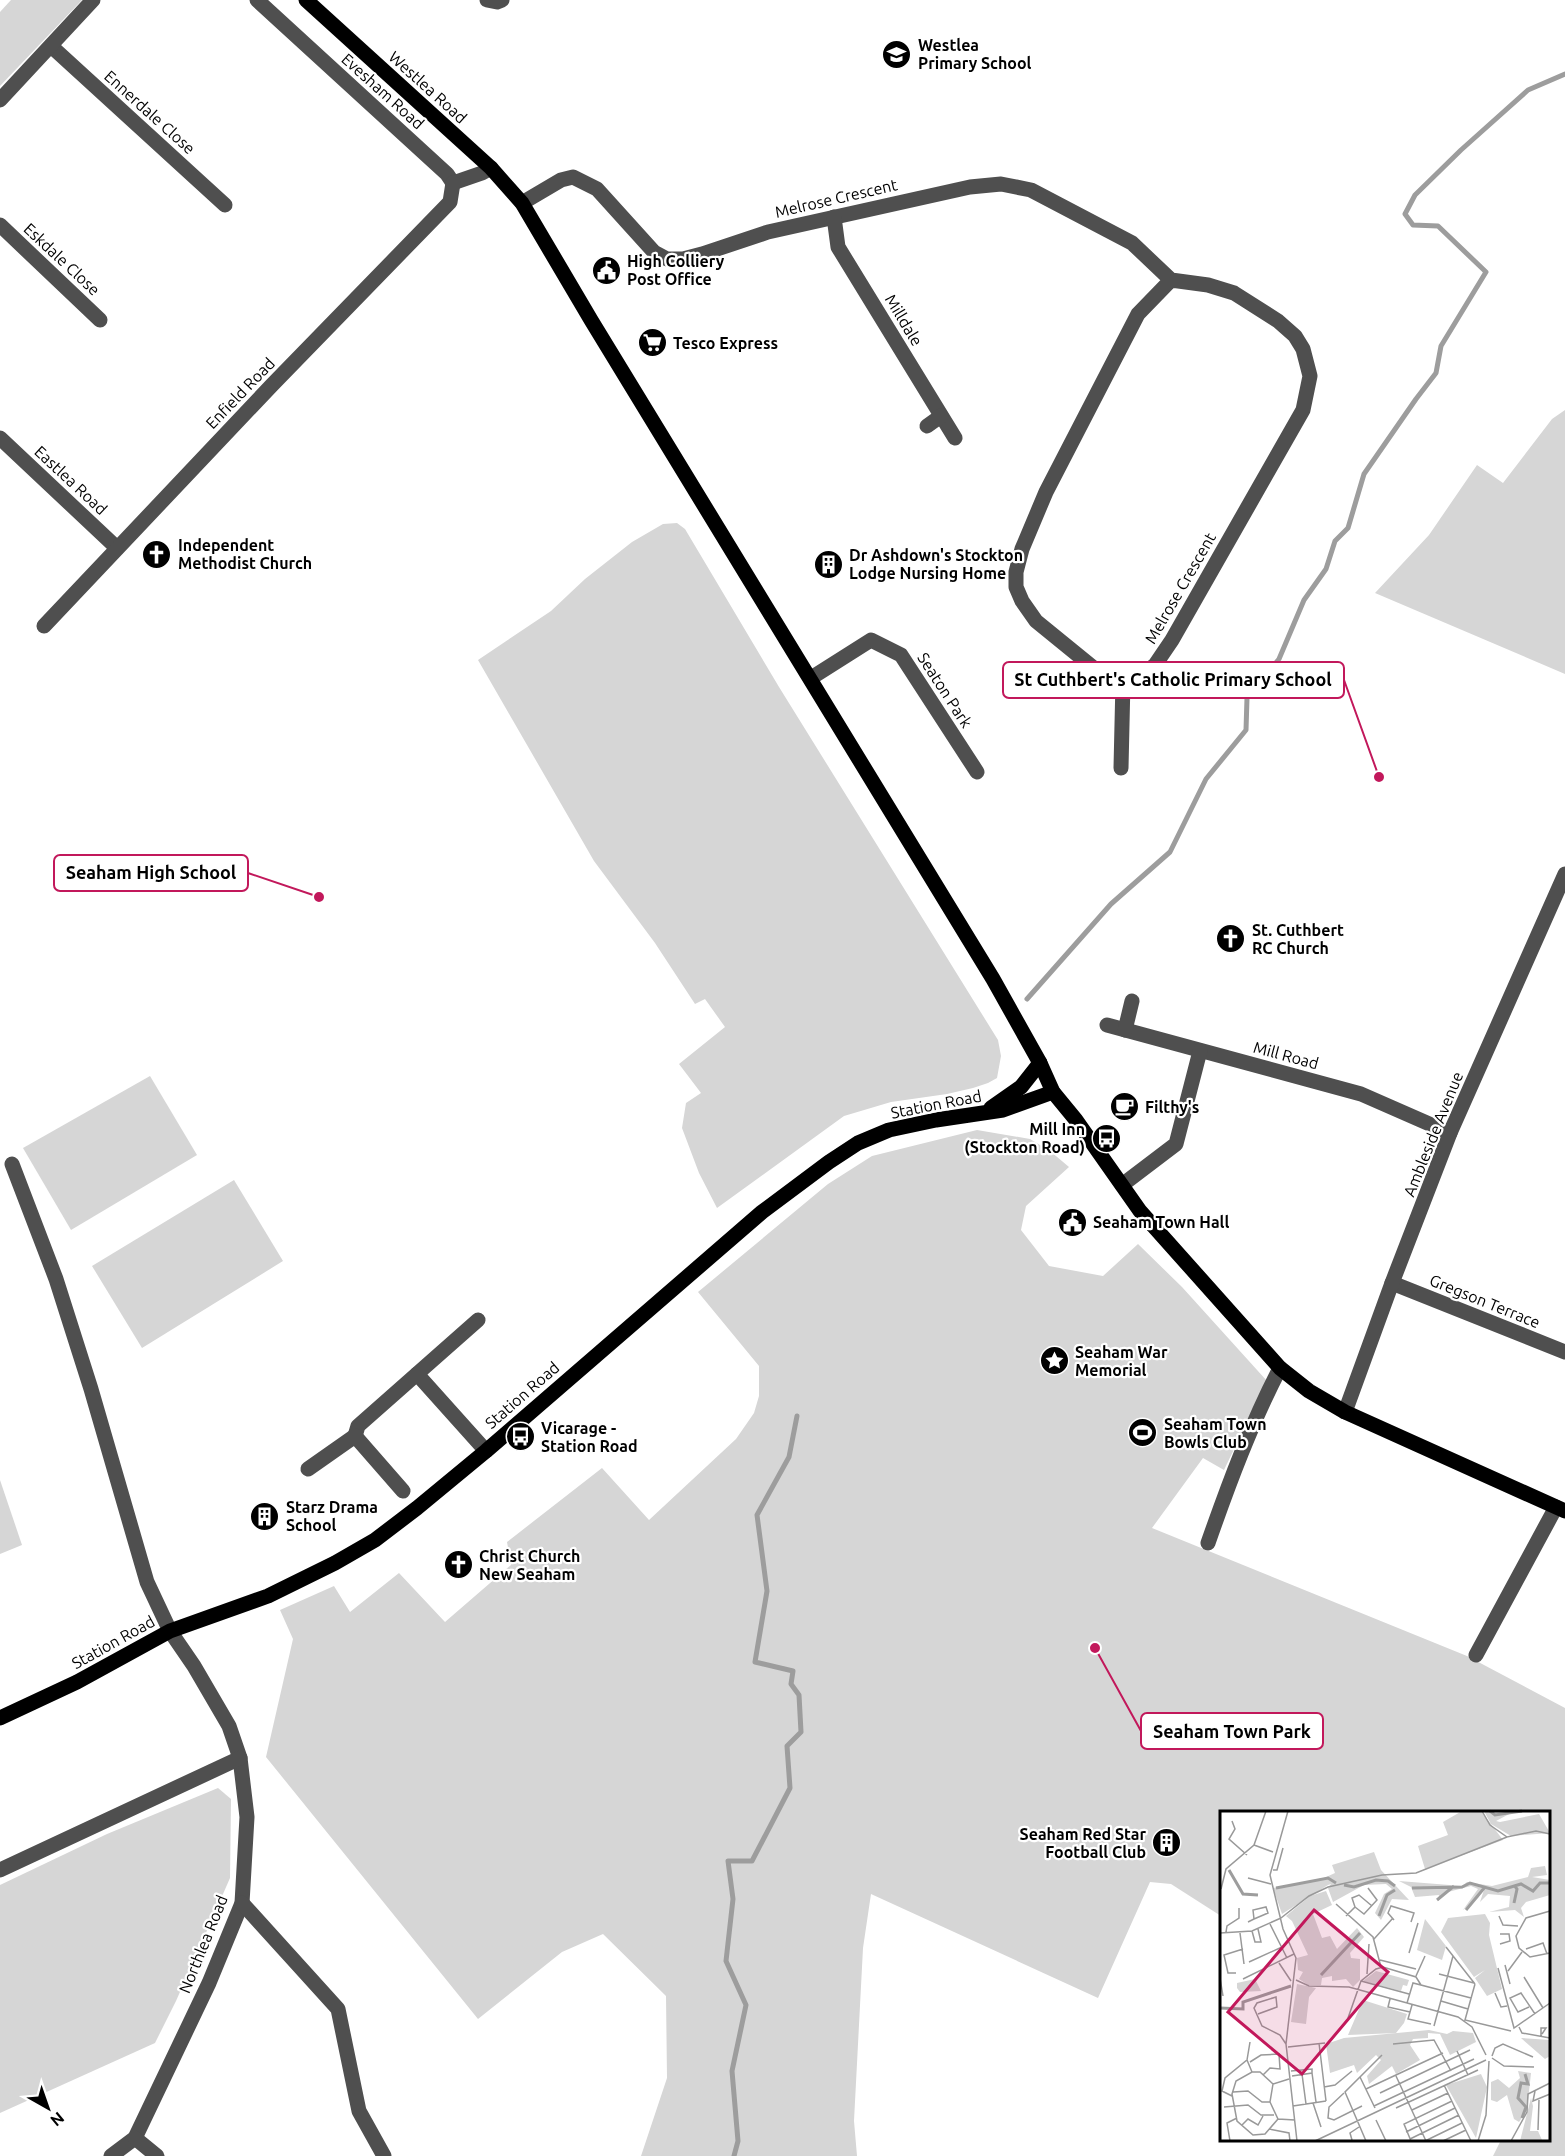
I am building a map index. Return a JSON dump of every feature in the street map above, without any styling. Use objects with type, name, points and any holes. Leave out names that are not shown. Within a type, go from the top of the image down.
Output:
[{"type":"main road","name":"Westlea Road","points":[[306,0],[491,168],[522,203],[609,350],[993,979],[1040,1063],[1053,1092],[1148,1219],[1280,1368],[1309,1391],[1345,1412],[1560,1509]]},
{"type":"main road","points":[[983,1113],[1022,1087],[1040,1063]]},
{"type":"main road","name":"Station Road","points":[[0,1718],[77,1682],[170,1631],[268,1596],[335,1563],[375,1540],[486,1451],[762,1212],[858,1143],[889,1130],[1004,1110],[1053,1092]]},
{"type":"street","points":[[0,100],[93,0]]},
{"type":"street","name":"Evesham Road","points":[[257,0],[447,174],[453,183]]},
{"type":"street","points":[[487,0],[497,2],[502,0]]},
{"type":"street","name":"Ennerdale Close","points":[[51,46],[225,205]]},
{"type":"street","points":[[453,183],[491,168]]},
{"type":"street","name":"Melrose Crescent","points":[[522,203],[561,180],[573,177],[597,189],[654,252],[668,259],[683,259],[768,232],[970,187],[1000,184],[1031,189],[1132,243],[1172,280],[1208,285],[1234,293],[1278,321],[1295,336],[1303,349],[1310,376],[1303,410],[1172,640],[1155,665],[1137,678],[1123,681]]},
{"type":"street","name":"Enfield Road","points":[[44,626],[450,202],[453,183]]},
{"type":"street","name":"Milldale","points":[[834,218],[838,247],[955,438]]},
{"type":"street","name":"Eskdale Close","points":[[0,225],[100,320]]},
{"type":"street","points":[[1121,768],[1123,681],[1106,678],[1036,621],[1022,602],[1016,587],[1016,572],[1022,549],[1046,492],[1138,314],[1172,280]]},
{"type":"street","points":[[927,426],[941,416]]},
{"type":"street","name":"Eastlea Road","points":[[0,438],[117,548]]},
{"type":"street","name":"Seaton Park","points":[[811,678],[872,640],[902,655],[977,771]]},
{"type":"street","name":"Ambleside Avenue","points":[[1345,1412],[1450,1133],[1565,874]]},
{"type":"street","points":[[1125,1030],[1132,1001]]},
{"type":"street","name":"Mill Road","points":[[1107,1025],[1361,1094],[1450,1133]]},
{"type":"street","points":[[1122,1185],[1176,1144],[1200,1051]]},
{"type":"street","name":"Northlea Road","points":[[12,1164],[56,1279],[91,1389],[147,1582],[170,1631],[194,1666],[229,1726],[240,1758],[247,1817],[242,1903],[209,1983],[135,2138],[111,2156]]},
{"type":"street","name":"Gregson Terrace","points":[[1392,1283],[1565,1352]]},
{"type":"street","points":[[308,1469],[355,1436],[358,1426],[478,1320]]},
{"type":"street","points":[[1208,1543],[1262,1402],[1280,1368]]},
{"type":"street","points":[[417,1374],[486,1451]]},
{"type":"street","points":[[355,1436],[403,1491]]},
{"type":"street","points":[[1476,1656],[1560,1509]]},
{"type":"street","points":[[0,1870],[240,1758]]},
{"type":"street","points":[[242,1903],[338,2009],[359,2111],[384,2156]]},
{"type":"street","points":[[135,2138],[157,2156]]},
{"type":"shaded area","points":[[11,0],[82,0],[0,86],[0,12]]},
{"type":"shaded area","points":[[1565,410],[1565,674],[1375,593],[1429,535],[1477,465],[1503,483],[1552,419]]},
{"type":"shaded area","points":[[677,523],[685,529],[779,687],[998,1040],[1001,1056],[997,1078],[988,1083],[947,1094],[891,1102],[844,1116],[717,1208],[699,1173],[682,1128],[686,1103],[701,1093],[679,1064],[725,1027],[705,999],[695,1004],[655,943],[594,861],[478,660],[551,611],[585,579],[632,542],[663,524]]},
{"type":"shaded area","points":[[150,1076],[197,1155],[71,1230],[23,1148]]},
{"type":"shaded area","points":[[977,1130],[1030,1139],[1050,1151],[1069,1167],[1026,1206],[1021,1230],[1049,1266],[1103,1276],[1138,1244],[1182,1287],[1267,1381],[1224,1470],[1203,1458],[1152,1528],[1467,1656],[1565,1708],[1565,2156],[1493,2156],[1500,2141],[1550,2141],[1550,1811],[1220,1811],[1220,1915],[1171,1884],[1150,1882],[1098,1998],[871,1894],[863,1948],[854,2121],[857,2156],[641,2156],[667,2078],[666,1996],[603,1934],[562,1952],[478,2019],[266,1757],[293,1639],[280,1610],[334,1586],[350,1612],[399,1573],[445,1622],[511,1565],[507,1542],[602,1468],[649,1520],[736,1439],[754,1413],[759,1396],[759,1366],[698,1292],[828,1184],[872,1156]]},
{"type":"shaded area","points":[[234,1180],[283,1261],[142,1348],[92,1266]]},
{"type":"shaded area","points":[[0,1480],[22,1545],[0,1554]]},
{"type":"shaded area","points":[[218,1788],[231,1799],[230,1878],[155,2043],[0,2113],[0,1885],[107,1834]]},
{"type":"waterway","points":[[1027,999],[1111,904],[1170,852],[1206,779],[1246,730],[1247,698],[1279,659],[1304,600],[1326,569],[1335,541],[1348,528],[1364,474],[1436,373],[1441,346],[1486,272],[1438,226],[1413,225],[1405,214],[1415,195],[1528,90],[1565,74]]},
{"type":"waterway","points":[[734,2156],[738,2141],[732,2071],[746,2005],[726,1961],[733,1899],[728,1861],[752,1861],[790,1788],[787,1746],[801,1732],[799,1695],[791,1684],[793,1671],[755,1662],[767,1591],[757,1515],[789,1457],[797,1416]]},
{"type":"place","name":"Westlea Primary School","points":[[897,54]]},
{"type":"place","name":"High Colliery Post Office","points":[[606,270]]},
{"type":"place","name":"Tesco Express","points":[[652,343]]},
{"type":"place","name":"Independent Methodist Church","points":[[157,554]]},
{"type":"place","name":"Dr Ashdown's Stockton Lodge Nursing Home","points":[[828,564]]},
{"type":"place","name":"St Cuthbert's Catholic Primary School","points":[[1379,777]]},
{"type":"place","name":"Seaham High School","points":[[319,897]]},
{"type":"place","name":"St. Cuthbert RC Church","points":[[1231,939]]},
{"type":"place","name":"Filthy's","points":[[1124,1107]]},
{"type":"place","name":"Mill Inn (Stockton Road)","points":[[1106,1138]]},
{"type":"place","name":"Seaham Town Hall","points":[[1072,1222]]},
{"type":"place","name":"Seaham War Memorial","points":[[1054,1361]]},
{"type":"place","name":"Seaham Town Bowls Club","points":[[1143,1433]]},
{"type":"place","name":"Vicarage - Station Road","points":[[520,1437]]},
{"type":"place","name":"Starz Drama School","points":[[265,1516]]},
{"type":"place","name":"Christ Church New Seaham","points":[[458,1565]]},
{"type":"place","name":"Seaham Town Park","points":[[1095,1648]]},
{"type":"place","name":"Seaham Red Star Football Club","points":[[1167,1843]]}]
